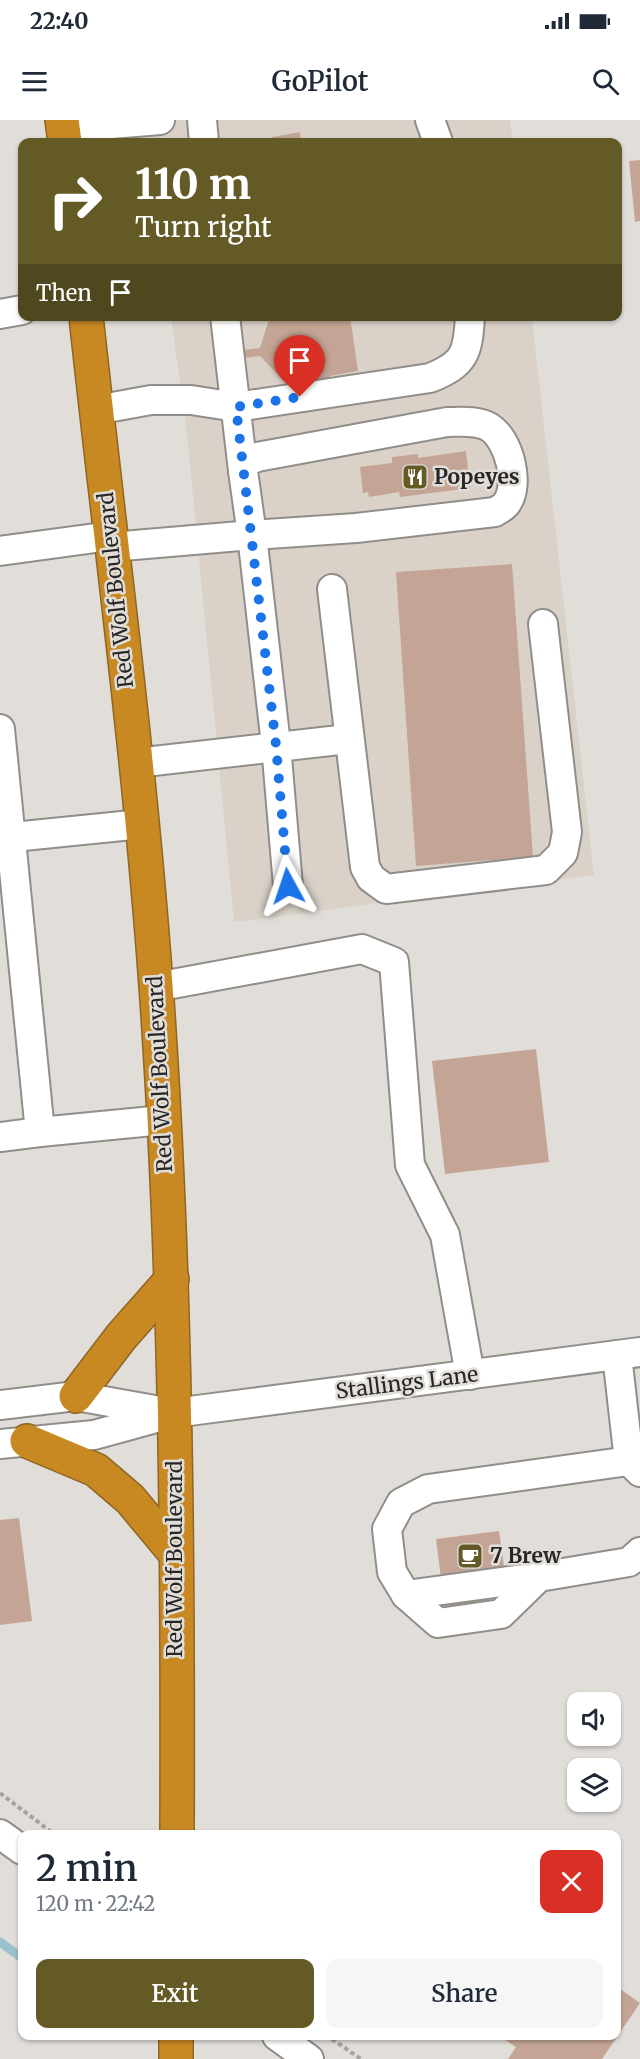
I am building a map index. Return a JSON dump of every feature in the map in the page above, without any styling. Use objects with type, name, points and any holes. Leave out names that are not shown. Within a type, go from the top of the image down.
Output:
[{"type":"highway","name":"Red Wolf Boulevard","points":[[87,321],[142,824],[156,987],[164,1120],[172,1280],[177,1830]]},
{"type":"highway","points":[[76,1396],[121,1337],[172,1280]]},
{"type":"highway","points":[[13,1443],[96,1470],[130,1499],[175,1553]]},
{"type":"highway","points":[[176,2040],[176,2059]]},
{"type":"street","points":[[63,130],[160,120]]},
{"type":"street","points":[[202,120],[204,138]]},
{"type":"street","points":[[430,120],[437,138]]},
{"type":"street","points":[[0,314],[18,311]]},
{"type":"street","points":[[226,321],[276,745],[288,886]]},
{"type":"street","points":[[96,410],[151,400],[191,400],[236,407],[430,378],[452,369],[468,345],[470,321]]},
{"type":"street","points":[[0,551],[111,542],[356,528],[495,512],[506,504],[512,480],[511,461],[504,441],[491,428],[480,423],[447,422],[335,441],[257,457],[246,462],[243,471]]},
{"type":"street","points":[[332,589],[365,867],[371,878],[386,889],[546,870],[563,854],[567,832],[543,624]]},
{"type":"street","points":[[0,729],[13,837],[40,1132]]},
{"type":"street","points":[[136,763],[276,745],[348,739]]},
{"type":"street","points":[[13,837],[142,824]]},
{"type":"street","points":[[156,987],[362,949],[394,962],[410,1165],[445,1235],[470,1375]]},
{"type":"street","points":[[0,1137],[164,1120]]},
{"type":"street","points":[[628,1353],[634,1466],[428,1489],[401,1503],[387,1529],[393,1572],[406,1595],[438,1623],[501,1614],[539,1577],[629,1562],[640,1552]]},
{"type":"street","name":"Stallings Lane","points":[[13,1443],[94,1435],[174,1413],[628,1353]]},
{"type":"street","name":"Stallings Lane","points":[[0,1405],[76,1396],[174,1413]]},
{"type":"street","points":[[0,1834],[18,1847]]},
{"type":"street","points":[[283,2040],[309,2059]]},
{"type":"path","points":[[0,1793],[49,1830]]},
{"type":"path","points":[[333,2040],[361,2059]]},
{"type":"shaded area","points":[[145,120],[510,120],[512,138],[147,138]]},
{"type":"shaded area","points":[[172,321],[532,321],[594,875],[234,922],[187,434]]},
{"type":"building","points":[[300,132],[301,138],[272,138]]},
{"type":"building","points":[[640,160],[640,221],[635,222],[629,161]]},
{"type":"building","points":[[268,321],[351,321],[358,371],[330,376],[332,387],[300,392],[293,378],[285,382],[260,356],[244,358],[243,350],[260,348]]},
{"type":"building","name":"Popeyes","points":[[466,451],[470,488],[400,497],[399,492],[369,497],[368,492],[363,493],[360,467],[392,463],[392,457],[418,454],[418,458]]},
{"type":"building","points":[[512,564],[533,857],[416,866],[396,572]]},
{"type":"building","points":[[536,1049],[549,1162],[445,1174],[432,1061]]},
{"type":"building","points":[[19,1518],[32,1621],[0,1625],[0,1520]]},
{"type":"building","name":"7 Brew","points":[[499,1531],[505,1573],[483,1577],[486,1605],[445,1610],[436,1539]]},
{"type":"building","points":[[621,1990],[640,2003],[621,2031]]},
{"type":"building","points":[[505,2040],[615,2040],[602,2059],[508,2059],[516,2047]]},
{"type":"waterway","points":[[0,1942],[18,1955]]},
{"type":"place","name":"Popeyes","points":[[415,477]]},
{"type":"place","name":"7 Brew","points":[[470,1556]]},
{"type":"route","points":[[288,886],[276,745],[236,407],[300,397]]}]
